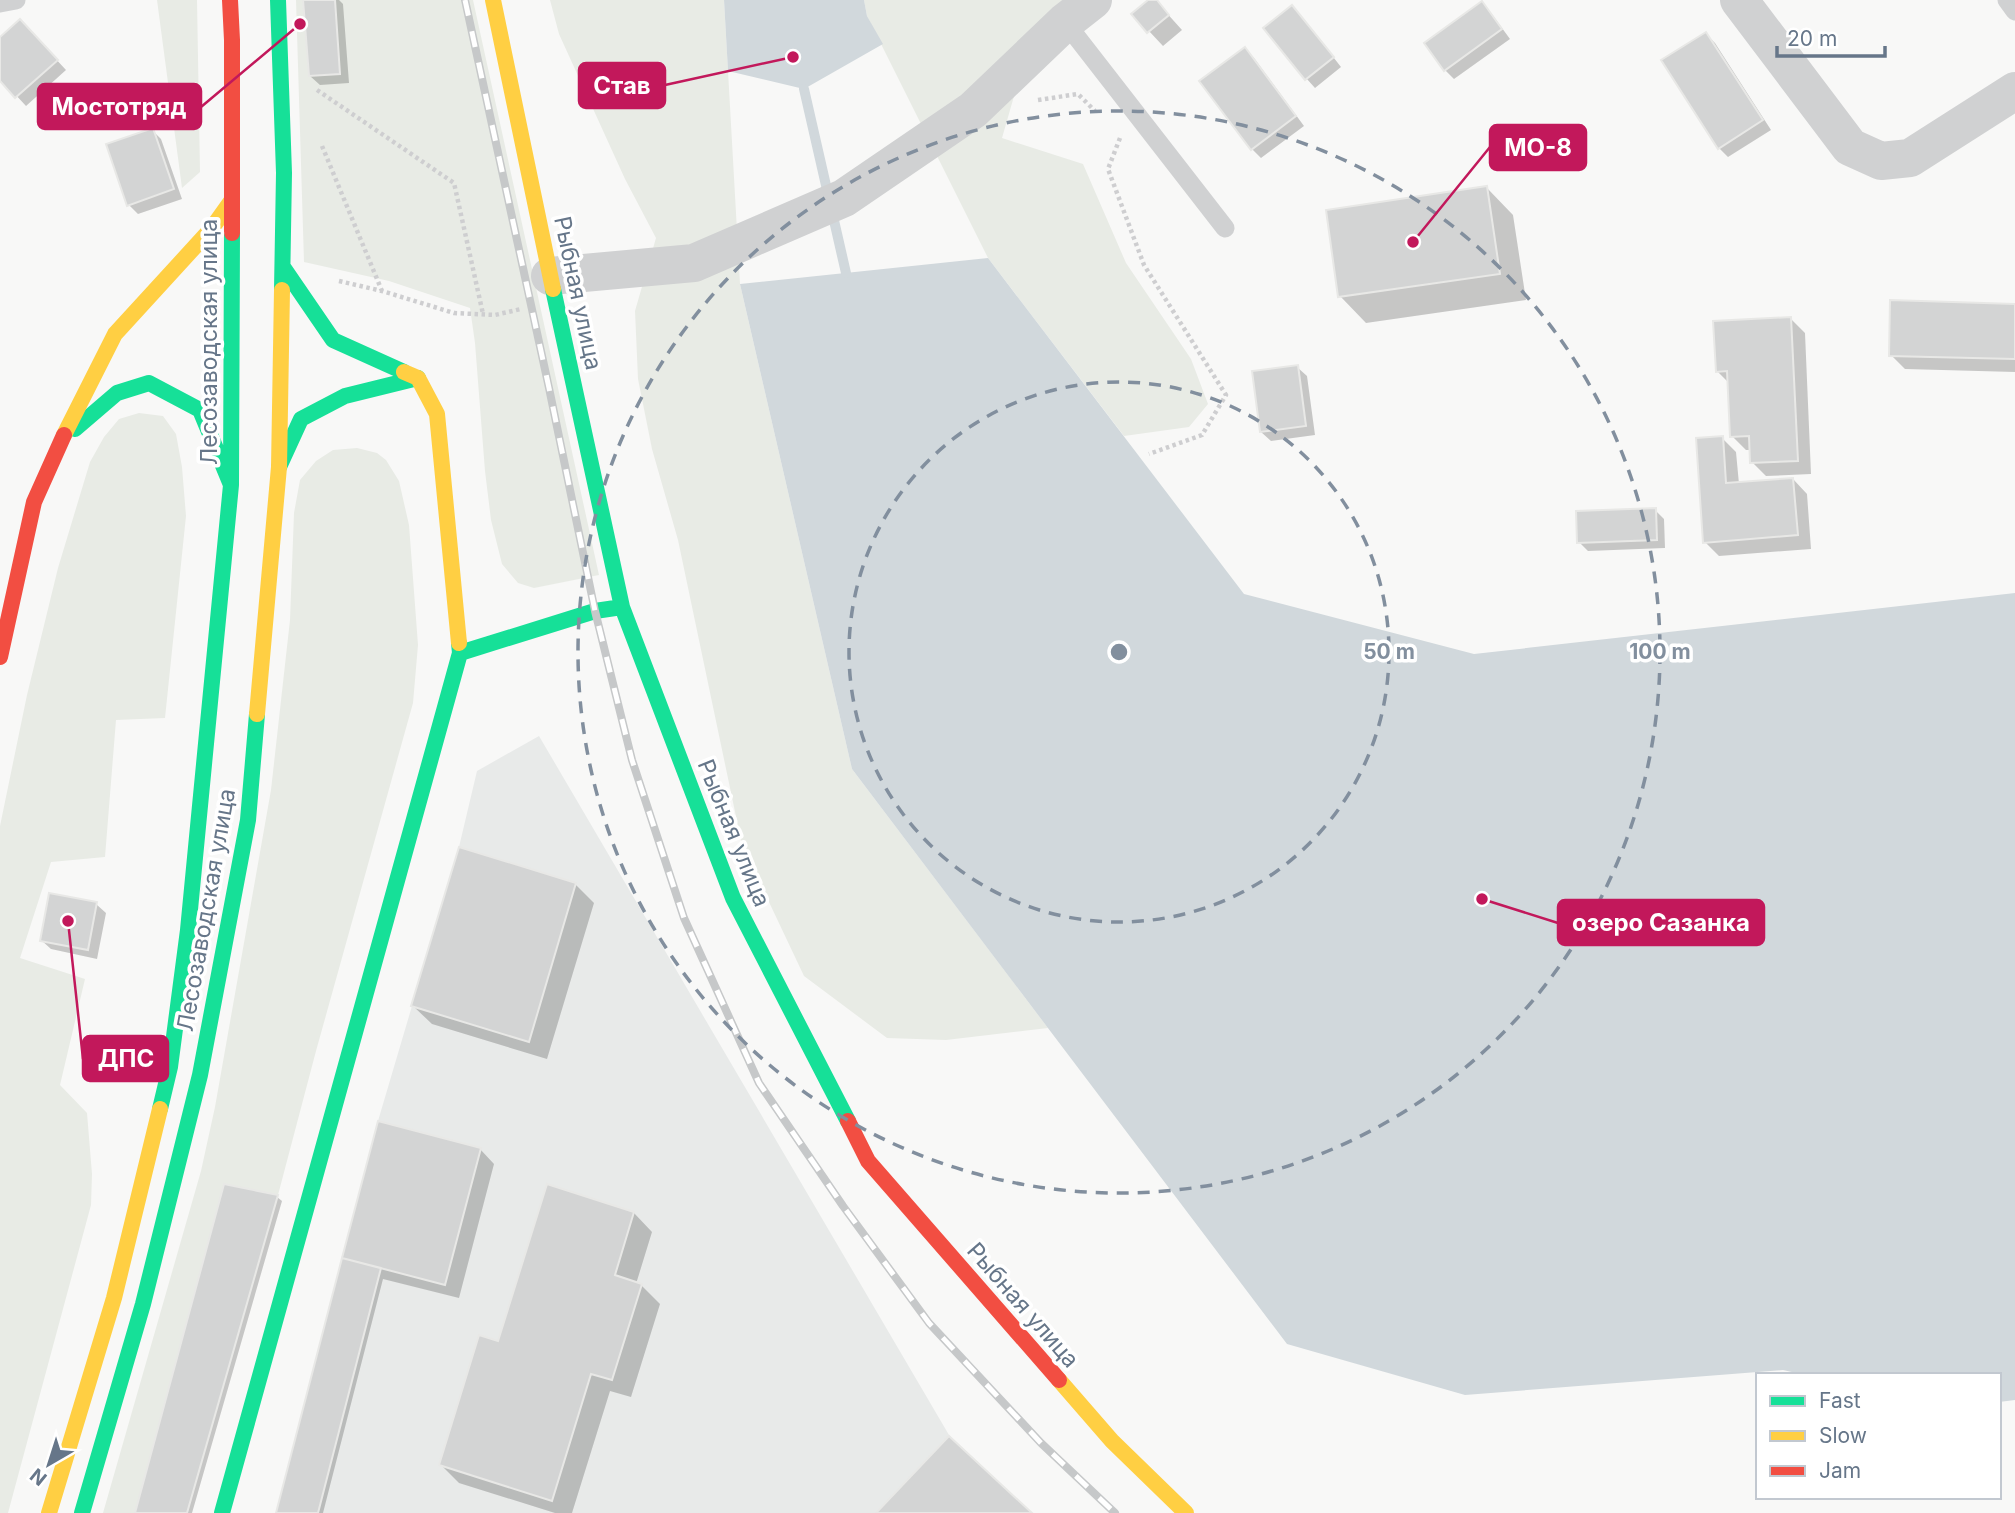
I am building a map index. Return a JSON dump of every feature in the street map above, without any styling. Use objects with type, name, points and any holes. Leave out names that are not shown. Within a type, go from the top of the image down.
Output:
[{"type":"street","name":"Лесозаводская улица","points":[[49,1513],[114,1298],[170,1067],[188,930],[231,485],[230,0]]},
{"type":"street","name":"Лесозаводская улица","points":[[82,1513],[143,1304],[200,1076],[248,820],[279,467],[284,173],[278,0]]},
{"type":"street","name":"Рыбная улица","points":[[493,0],[622,607],[733,898],[867,1161],[1112,1441],[1186,1513]]},
{"type":"street","points":[[1739,0],[1850,147],[1881,161],[1910,158],[2015,92]]},
{"type":"street","points":[[550,276],[694,263],[844,198],[974,110],[1079,11]]},
{"type":"street","name":"Лесозаводская улица","points":[[0,657],[34,502],[62,439],[115,334],[212,228],[232,200]]},
{"type":"street","points":[[222,1513],[460,653],[437,414],[418,378],[333,340],[283,267]]},
{"type":"street","name":"Лесозаводская улица","points":[[279,467],[301,419],[345,396],[418,378]]},
{"type":"street","name":"Лесозаводская улица","points":[[62,439],[117,393],[149,383],[200,410],[231,485]]},
{"type":"street","points":[[460,653],[595,611],[622,607]]},
{"type":"lane","points":[[0,2],[16,0]]},
{"type":"lane","points":[[2007,0],[2015,11]]},
{"type":"lane","points":[[1079,11],[1225,228]]},
{"type":"path","points":[[315,89],[454,183],[483,314]]},
{"type":"path","points":[[1036,100],[1078,94],[1104,119]]},
{"type":"path","points":[[1120,136],[1108,169],[1144,265],[1226,395],[1202,435],[1149,454]]},
{"type":"path","points":[[318,137],[382,291]]},
{"type":"path","points":[[283,267],[382,291],[454,313],[495,315]]},
{"type":"shaded area","points":[[157,0],[197,0],[200,172],[182,188]]},
{"type":"shaded area","points":[[296,0],[473,0],[599,575],[534,588],[518,583],[502,564],[491,520],[470,308],[389,281],[304,262]]},
{"type":"shaded area","points":[[550,0],[724,0],[740,284],[852,769],[1048,1028],[946,1040],[887,1038],[804,976],[742,845],[678,540],[652,449],[638,379],[635,311],[656,238],[625,179],[559,34]]},
{"type":"shaded area","points":[[724,0],[864,0],[867,16],[883,44],[804,89],[728,71]]},
{"type":"shaded area","points":[[864,0],[1073,0],[1029,44],[1002,138],[1083,164],[1126,263],[1191,359],[1208,404],[1189,427],[1124,436],[988,258],[867,16]]},
{"type":"shaded area","points":[[988,258],[1244,594],[1474,654],[2015,593],[2015,1400],[2001,1402],[2001,1373],[1796,1373],[1783,1370],[1465,1395],[1287,1344],[852,769],[740,284]]},
{"type":"shaded area","points":[[139,413],[163,416],[176,434],[182,467],[186,516],[165,718],[116,720],[105,857],[51,862],[20,958],[85,979],[60,1085],[87,1113],[92,1174],[91,1205],[8,1513],[0,1513],[0,826],[27,695],[58,568],[90,462],[104,437],[119,419]]},
{"type":"shaded area","points":[[357,448],[377,453],[386,460],[399,481],[409,525],[418,645],[413,703],[278,1195],[224,1184],[135,1513],[103,1513],[201,1171],[215,1107],[271,790],[290,620],[294,513],[300,480],[316,461],[333,450]]},
{"type":"shaded area","points":[[539,736],[949,1435],[1032,1513],[276,1513],[378,1121],[459,847],[477,771]]},
{"type":"building","points":[[303,0],[335,0],[340,74],[309,76]]},
{"type":"building","points":[[1148,0],[1157,0],[1169,15],[1147,33],[1131,14]]},
{"type":"building","points":[[1482,1],[1502,29],[1444,71],[1424,43]]},
{"type":"building","points":[[1292,5],[1334,57],[1305,80],[1263,28]]},
{"type":"building","points":[[20,19],[58,60],[15,98],[0,81],[0,37]]},
{"type":"building","points":[[1706,32],[1763,120],[1718,149],[1661,60]]},
{"type":"building","points":[[1245,47],[1296,116],[1251,150],[1199,81]]},
{"type":"building","points":[[153,128],[174,189],[127,206],[106,144]]},
{"type":"building","points":[[1487,186],[1500,274],[1338,297],[1326,210]]},
{"type":"building","points":[[1890,300],[2015,304],[2015,359],[1889,356]]},
{"type":"building","points":[[1791,317],[1798,461],[1750,463],[1749,436],[1730,437],[1727,371],[1716,372],[1713,321]]},
{"type":"building","points":[[1298,365],[1306,426],[1260,432],[1252,371]]},
{"type":"building","points":[[1723,436],[1726,483],[1793,478],[1798,535],[1703,543],[1696,438]]},
{"type":"building","points":[[1656,508],[1657,540],[1577,543],[1576,511]]},
{"type":"building","points":[[459,847],[576,883],[529,1042],[411,1006]]},
{"type":"building","points":[[49,893],[97,902],[88,950],[40,941]]},
{"type":"building","points":[[378,1121],[481,1148],[445,1285],[342,1258]]},
{"type":"building","points":[[224,1184],[278,1195],[187,1513],[135,1513]]},
{"type":"building","points":[[547,1184],[634,1212],[615,1275],[642,1284],[612,1380],[591,1374],[552,1501],[439,1465],[479,1335],[498,1341]]},
{"type":"building","points":[[342,1258],[381,1268],[318,1513],[276,1513]]},
{"type":"building","points":[[949,1436],[1032,1513],[876,1513]]},
{"type":"waterway","points":[[804,89],[846,273]]},
{"type":"railway","points":[[465,0],[595,611],[632,760],[684,918],[759,1083],[843,1206],[929,1323],[1041,1443],[1115,1513]]},
{"type":"traffic: fast","points":[[278,0],[284,173],[282,290]]},
{"type":"traffic: fast","points":[[160,1109],[170,1067],[188,930],[231,485],[232,233]]},
{"type":"traffic: fast","points":[[283,267],[333,340],[404,372]]},
{"type":"traffic: fast","points":[[553,289],[622,607],[733,898],[848,1121]]},
{"type":"traffic: fast","points":[[279,467],[301,419],[345,396],[418,378]]},
{"type":"traffic: fast","points":[[75,429],[117,393],[149,383],[200,410],[231,485]]},
{"type":"traffic: fast","points":[[460,653],[595,611],[622,607]]},
{"type":"traffic: fast","points":[[222,1513],[460,653],[459,643]]},
{"type":"traffic: fast","points":[[82,1513],[143,1304],[200,1075],[248,820],[257,714]]},
{"type":"traffic: slow","points":[[493,0],[553,289]]},
{"type":"traffic: slow","points":[[64,435],[115,334],[212,228],[232,200]]},
{"type":"traffic: slow","points":[[257,714],[279,467],[282,290]]},
{"type":"traffic: slow","points":[[404,372],[418,378],[437,414],[459,643]]},
{"type":"traffic: slow","points":[[49,1513],[114,1298],[160,1109]]},
{"type":"traffic: slow","points":[[1059,1380],[1112,1441],[1186,1513]]},
{"type":"traffic: jam","points":[[230,0],[232,233]]},
{"type":"traffic: jam","points":[[0,657],[34,502],[64,435]]},
{"type":"traffic: jam","points":[[848,1121],[868,1161],[1059,1380]]},
{"type":"place","name":"Мостотряд","points":[[300,24]]},
{"type":"place","name":"Став","points":[[793,57]]},
{"type":"place","name":"MO-8","points":[[1413,242]]},
{"type":"place","name":"озеро Сазанка","points":[[1482,899]]},
{"type":"place","name":"ДПС","points":[[68,921]]}]
